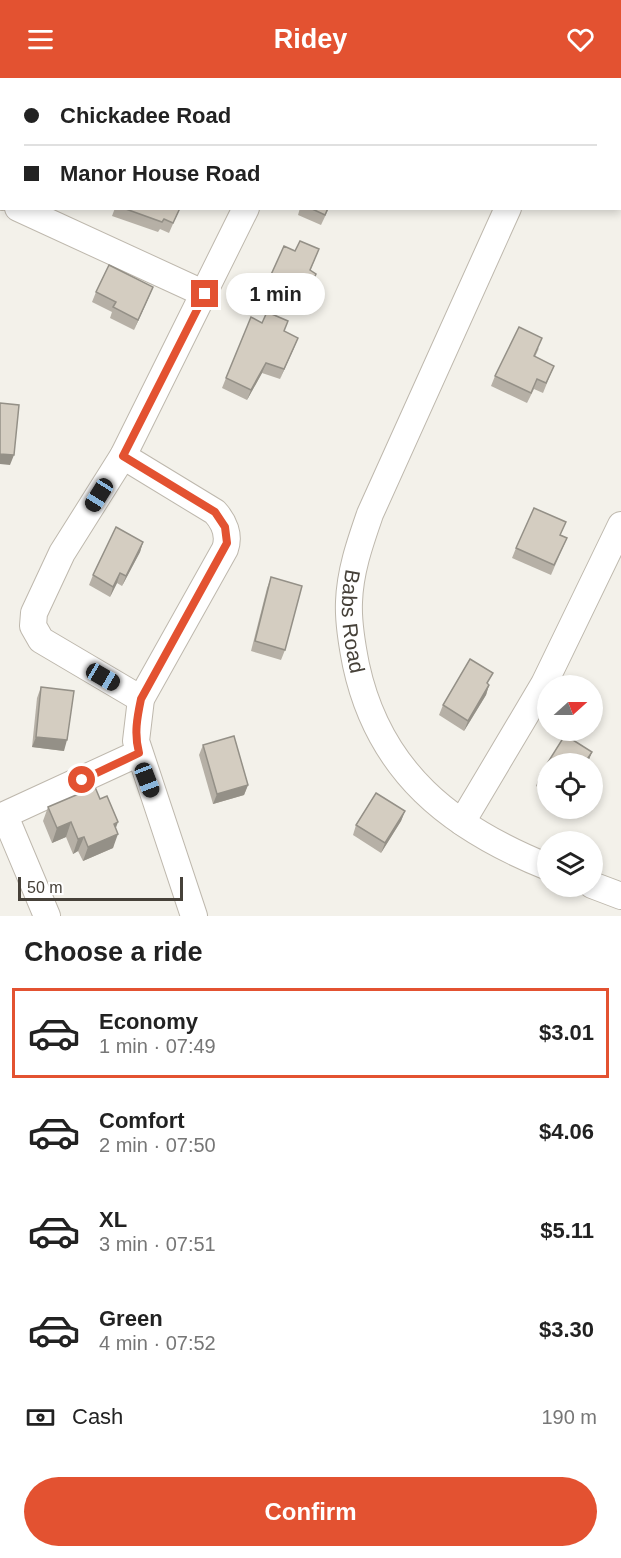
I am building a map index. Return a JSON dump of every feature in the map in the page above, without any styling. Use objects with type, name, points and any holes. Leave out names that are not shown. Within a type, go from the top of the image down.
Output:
[{"type":"street","points":[[22,210],[205,294]]},
{"type":"street","points":[[141,699],[46,644],[37,636],[33,626],[34,613],[62,552],[123,456],[245,210]]},
{"type":"street","name":"Babs Road","points":[[507,210],[370,514],[354,564],[349,603],[352,644],[360,682],[375,726],[392,755],[420,790],[462,822],[509,851],[537,862]]},
{"type":"street","points":[[123,456],[215,512],[221,518],[227,536],[225,549],[141,699],[136,721],[136,741],[139,753],[194,916]]},
{"type":"street","points":[[462,822],[550,674],[621,525]]},
{"type":"street","points":[[47,916],[3,817],[139,753]]},
{"type":"street","points":[[603,890],[621,897]]},
{"type":"building","points":[[129,210],[179,210],[173,223],[164,219],[162,222]]},
{"type":"building","points":[[314,210],[327,210],[325,215]]},
{"type":"building","points":[[300,241],[319,249],[310,270],[316,274],[307,294],[270,277],[284,246],[295,251]]},
{"type":"building","points":[[109,265],[153,287],[138,320],[113,307],[116,302],[96,292]]},
{"type":"building","points":[[267,312],[288,321],[284,331],[298,338],[284,369],[266,363],[251,390],[226,378],[251,317],[262,323]]},
{"type":"building","points":[[519,327],[542,338],[534,356],[554,366],[546,383],[537,379],[531,393],[495,376]]},
{"type":"building","points":[[0,403],[19,405],[14,455],[0,454]]},
{"type":"building","points":[[534,508],[566,522],[560,535],[567,538],[554,565],[516,548]]},
{"type":"building","points":[[116,527],[143,542],[126,576],[120,573],[113,587],[93,575]]},
{"type":"building","points":[[271,577],[302,586],[285,650],[255,641]]},
{"type":"building","points":[[470,659],[493,673],[487,683],[489,685],[468,721],[443,705]]},
{"type":"building","points":[[41,687],[74,691],[67,740],[36,737]]},
{"type":"building","points":[[234,736],[248,785],[217,794],[203,745]]},
{"type":"building","points":[[561,741],[575,741],[592,752],[591,753],[554,753]]},
{"type":"building","points":[[95,787],[100,799],[107,796],[118,822],[114,824],[118,834],[88,847],[84,837],[78,839],[71,822],[57,828],[48,807]]},
{"type":"building","points":[[376,793],[405,811],[385,843],[356,825]]},
{"type":"route","points":[[82,780],[139,753],[136,741],[136,721],[141,699],[227,543],[225,527],[215,512],[123,456],[205,294]]}]
